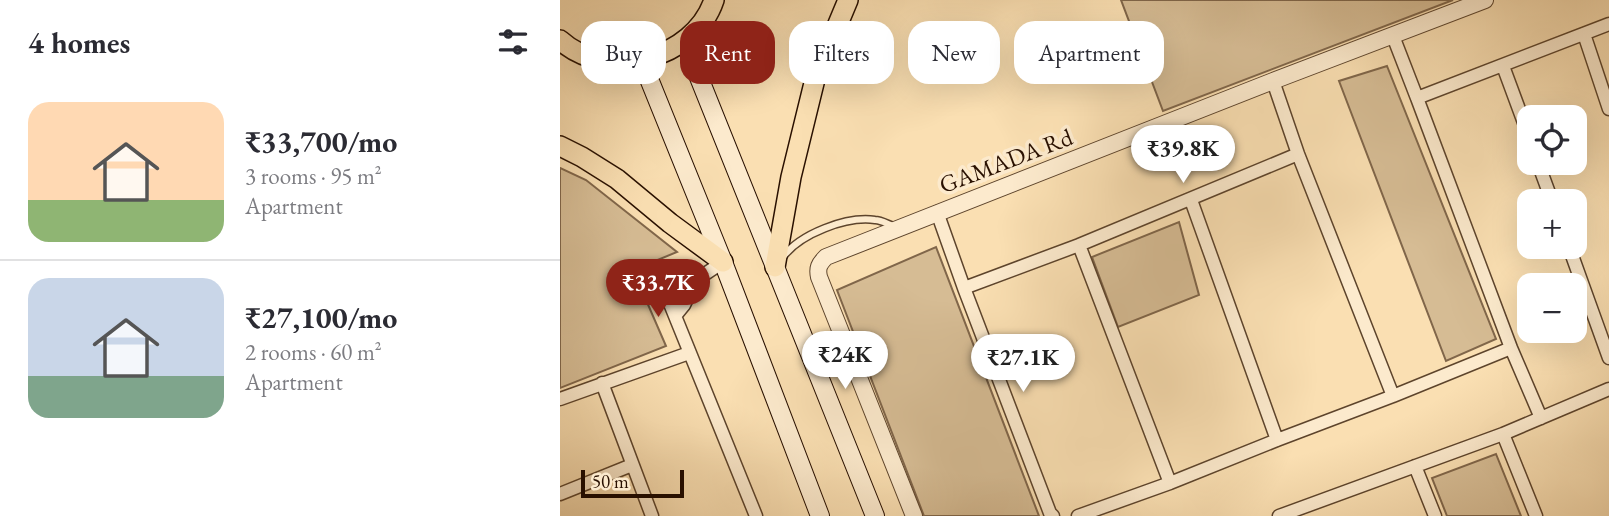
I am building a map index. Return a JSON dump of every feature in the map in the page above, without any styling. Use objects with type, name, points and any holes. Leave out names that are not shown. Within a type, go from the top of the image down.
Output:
[{"type":"main road","points":[[702,21],[714,0]]},
{"type":"main road","points":[[775,267],[791,177],[815,79],[848,0]]},
{"type":"main road","points":[[560,40],[581,53]]},
{"type":"main road","points":[[651,84],[723,262],[820,516]]},
{"type":"main road","points":[[702,84],[874,516]]},
{"type":"main road","points":[[560,146],[617,179],[723,262]]},
{"type":"street","name":"GAMADA Rd","points":[[914,516],[819,277],[820,263],[826,257],[1485,0]]},
{"type":"street","points":[[1417,98],[1609,24]]},
{"type":"street","points":[[1584,34],[1609,110]]},
{"type":"street","points":[[1393,36],[1511,348],[1541,418]]},
{"type":"street","points":[[1503,66],[1517,105]]},
{"type":"street","points":[[1273,81],[1298,154],[1393,396]]},
{"type":"street","points":[[964,288],[1079,245],[1298,154]]},
{"type":"street","points":[[1191,200],[1277,440]]},
{"type":"street","points":[[937,212],[1052,516]]},
{"type":"street","points":[[1079,245],[1170,483]]},
{"type":"street","points":[[1574,259],[1604,328],[1609,358]]},
{"type":"street","points":[[675,316],[684,305],[696,280],[723,262]]},
{"type":"street","points":[[658,274],[756,516]]},
{"type":"street","points":[[1078,516],[1170,483],[1511,348]]},
{"type":"street","points":[[560,399],[689,353]]},
{"type":"street","points":[[602,383],[652,516]]},
{"type":"street","points":[[1279,516],[1503,435],[1609,389]]},
{"type":"street","points":[[1503,435],[1536,516]]},
{"type":"street","points":[[560,494],[632,465]]},
{"type":"street","points":[[1415,466],[1435,516]]},
{"type":"lane","points":[[775,267],[787,252],[810,235],[851,220],[877,220],[898,228]]},
{"type":"shaded area","points":[[1121,0],[1453,0],[1163,111],[1153,84],[1164,84],[1164,21],[1129,21]]},
{"type":"shaded area","points":[[1387,66],[1496,339],[1446,361],[1339,81]]},
{"type":"shaded area","points":[[560,168],[586,180],[677,252],[633,270],[666,346],[560,388]]},
{"type":"shaded area","points":[[1179,222],[1199,295],[1118,327],[1092,257]]},
{"type":"shaded area","points":[[936,247],[1039,516],[924,516],[837,290]]},
{"type":"shaded area","points":[[1496,454],[1521,516],[1447,516],[1432,478]]}]
